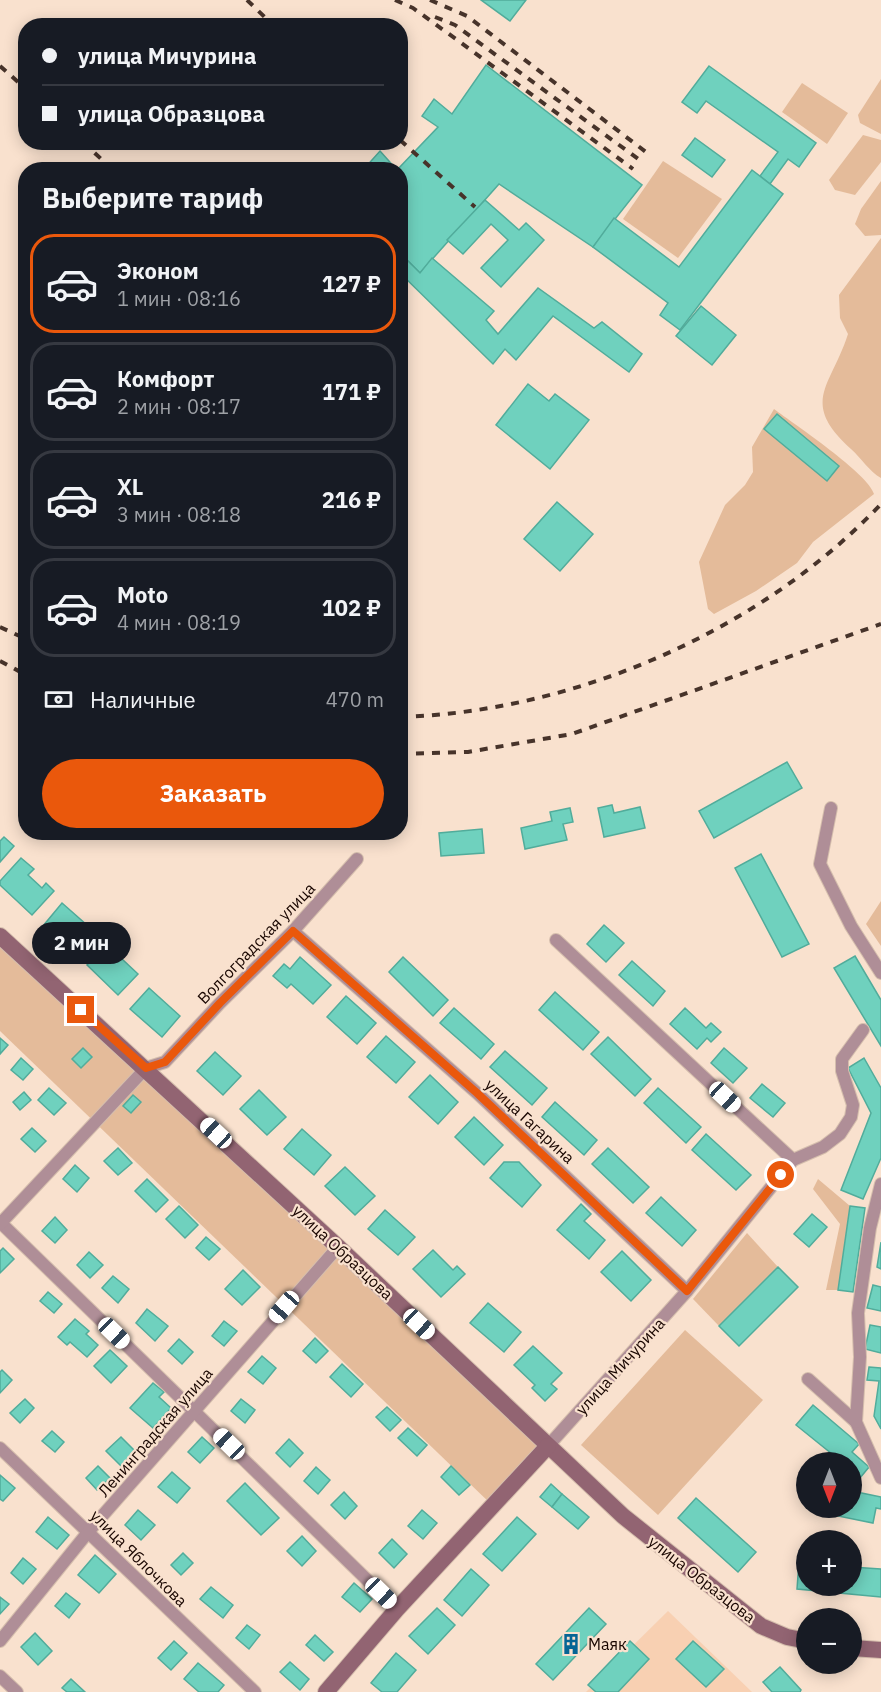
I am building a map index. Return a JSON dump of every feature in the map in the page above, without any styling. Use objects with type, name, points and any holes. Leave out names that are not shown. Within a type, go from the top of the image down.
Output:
[{"type":"street","points":[[831,808],[820,864],[851,927],[881,974]]},
{"type":"street","name":"Волгоградская улица","points":[[0,1223],[146,1068],[165,1062],[220,1003],[293,931],[357,859]]},
{"type":"street","name":"улица Гагарина","points":[[293,931],[477,1093],[687,1291]]},
{"type":"street","name":"улица Образцова","points":[[0,936],[146,1068],[623,1516],[741,1612],[761,1626],[796,1639]]},
{"type":"street","points":[[556,940],[793,1160]]},
{"type":"street","name":"улица Мичурина","points":[[326,1692],[397,1609],[687,1291],[793,1160],[824,1147],[840,1134],[851,1118],[853,1105],[842,1071],[842,1059],[863,1030]]},
{"type":"street","points":[[856,1422],[860,1357],[858,1313],[870,1228],[881,1184]]},
{"type":"street","points":[[0,1223],[196,1411],[397,1609]]},
{"type":"street","name":"Ленинградская улица","points":[[0,1641],[89,1531],[338,1247]]},
{"type":"street","points":[[808,1379],[856,1422],[881,1478]]},
{"type":"street","name":"улица Яблочкова","points":[[0,1448],[255,1692]]},
{"type":"street","points":[[862,1649],[881,1650]]},
{"type":"street","points":[[0,1676],[17,1692]]},
{"type":"shaded area","points":[[881,79],[881,134],[860,123],[858,115]]},
{"type":"shaded area","points":[[802,83],[848,113],[827,144],[782,112]]},
{"type":"shaded area","points":[[863,135],[881,140],[881,162],[855,195],[835,190],[829,180]]},
{"type":"shaded area","points":[[663,161],[722,199],[678,258],[623,219]]},
{"type":"shaded area","points":[[881,181],[881,235],[865,236],[855,224],[861,209]]},
{"type":"shaded area","points":[[881,238],[881,478],[869,469],[835,433],[826,419],[823,406],[828,381],[848,334],[840,318],[839,295]]},
{"type":"shaded area","points":[[774,409],[845,462],[869,485],[874,494],[813,542],[797,563],[756,591],[714,614],[708,609],[699,562],[725,505],[745,485],[753,472],[752,447]]},
{"type":"shaded area","points":[[881,901],[881,946],[866,924]]},
{"type":"shaded area","points":[[0,936],[548,1446],[493,1506],[0,1031]]},
{"type":"shaded area","points":[[818,1179],[850,1206],[838,1290],[826,1290],[840,1224],[813,1189]]},
{"type":"shaded area","points":[[747,1233],[778,1267],[719,1326],[693,1299]]},
{"type":"shaded area","points":[[685,1330],[763,1400],[658,1515],[581,1445]]},
{"type":"shaded area","points":[[668,1611],[752,1692],[586,1692]]},
{"type":"building","points":[[481,0],[526,0],[510,21]]},
{"type":"building","points":[[486,65],[642,185],[593,247],[499,184],[420,273],[408,261],[408,162],[405,162],[438,127],[422,116],[434,99],[452,114]]},
{"type":"building","points":[[709,66],[816,143],[799,167],[788,159],[770,184],[760,176],[778,152],[706,101],[697,113],[682,102]]},
{"type":"building","points":[[695,138],[725,160],[712,177],[682,155]]},
{"type":"building","points":[[380,151],[390,162],[370,162]]},
{"type":"building","points":[[752,170],[783,194],[680,330],[660,315],[668,303],[593,247],[614,218],[679,267]]},
{"type":"building","points":[[485,200],[519,230],[526,223],[544,240],[501,287],[481,268],[508,240],[491,224],[463,254],[447,240]]},
{"type":"building","points":[[432,258],[494,311],[486,320],[498,334],[538,288],[594,328],[602,322],[642,354],[629,372],[553,316],[516,360],[505,349],[493,364],[408,281],[408,261],[420,273]]},
{"type":"building","points":[[701,306],[736,335],[712,365],[676,336]]},
{"type":"building","points":[[528,384],[549,401],[555,394],[589,420],[550,469],[496,425]]},
{"type":"building","points":[[777,414],[839,466],[827,481],[764,429]]},
{"type":"building","points":[[557,502],[593,534],[560,571],[524,539]]},
{"type":"building","points":[[787,762],[802,788],[714,838],[699,811]]},
{"type":"building","points":[[612,805],[614,813],[640,807],[645,828],[604,837],[598,808]]},
{"type":"building","points":[[570,808],[573,822],[563,824],[567,840],[525,849],[521,828],[552,821],[550,812]]},
{"type":"building","points":[[482,829],[484,853],[441,856],[439,833]]},
{"type":"building","points":[[4,837],[14,846],[0,862],[0,841]]},
{"type":"building","points":[[761,854],[809,944],[782,957],[735,868]]},
{"type":"building","points":[[21,858],[34,869],[28,875],[42,888],[46,883],[54,891],[32,915],[0,885],[0,881]]},
{"type":"building","points":[[62,903],[96,933],[69,962],[59,954],[66,946],[43,926]]},
{"type":"building","points":[[604,925],[624,943],[606,962],[587,944]]},
{"type":"building","points":[[106,944],[138,974],[118,995],[87,965]]},
{"type":"building","points":[[855,956],[881,1000],[881,1046],[834,968]]},
{"type":"building","points":[[300,957],[331,985],[313,1004],[291,984],[287,988],[273,976],[284,964],[290,969]]},
{"type":"building","points":[[403,957],[448,1000],[433,1016],[389,972]]},
{"type":"building","points":[[632,961],[665,991],[653,1006],[619,975]]},
{"type":"building","points":[[149,988],[180,1016],[162,1037],[130,1009]]},
{"type":"building","points":[[555,992],[599,1032],[583,1050],[539,1010]]},
{"type":"building","points":[[346,996],[376,1023],[357,1044],[327,1017]]},
{"type":"building","points":[[454,1008],[494,1044],[481,1059],[440,1023]]},
{"type":"building","points":[[685,1008],[706,1028],[711,1023],[721,1032],[711,1042],[707,1038],[697,1049],[670,1024]]},
{"type":"building","points":[[386,1036],[415,1062],[396,1083],[367,1057]]},
{"type":"building","points":[[608,1037],[651,1079],[635,1096],[591,1054]]},
{"type":"building","points":[[0,1038],[8,1045],[0,1054]]},
{"type":"building","points":[[83,1048],[92,1057],[81,1068],[72,1059]]},
{"type":"building","points":[[724,1048],[747,1068],[733,1083],[711,1063]]},
{"type":"building","points":[[505,1051],[547,1088],[532,1105],[490,1067]]},
{"type":"building","points":[[215,1052],[241,1076],[223,1095],[197,1071]]},
{"type":"building","points":[[21,1058],[33,1069],[23,1080],[11,1070]]},
{"type":"building","points":[[864,1058],[881,1088],[881,1158],[863,1199],[841,1190],[871,1113],[848,1068]]},
{"type":"building","points":[[430,1075],[458,1102],[438,1124],[409,1097]]},
{"type":"building","points":[[762,1084],[785,1103],[773,1117],[750,1098]]},
{"type":"building","points":[[49,1088],[66,1103],[54,1115],[38,1100]]},
{"type":"building","points":[[658,1088],[701,1127],[686,1143],[644,1103]]},
{"type":"building","points":[[259,1090],[286,1117],[267,1135],[240,1109]]},
{"type":"building","points":[[24,1092],[31,1100],[20,1110],[13,1102]]},
{"type":"building","points":[[133,1095],[141,1102],[131,1113],[123,1106]]},
{"type":"building","points":[[555,1102],[597,1140],[584,1155],[542,1117]]},
{"type":"building","points":[[474,1117],[503,1145],[484,1165],[455,1137]]},
{"type":"building","points":[[32,1128],[46,1141],[35,1152],[21,1139]]},
{"type":"building","points":[[302,1129],[331,1155],[314,1175],[284,1149]]},
{"type":"building","points":[[706,1134],[751,1175],[736,1190],[692,1150]]},
{"type":"building","points":[[118,1148],[132,1163],[118,1175],[104,1161]]},
{"type":"building","points":[[608,1148],[649,1187],[633,1203],[592,1164]]},
{"type":"building","points":[[504,1162],[519,1162],[541,1185],[522,1207],[490,1178]]},
{"type":"building","points":[[75,1165],[89,1178],[77,1192],[63,1179]]},
{"type":"building","points":[[345,1167],[375,1196],[355,1215],[325,1186]]},
{"type":"building","points":[[147,1179],[168,1200],[156,1212],[135,1191]]},
{"type":"building","points":[[661,1197],[696,1230],[682,1246],[646,1213]]},
{"type":"building","points":[[581,1204],[591,1214],[584,1221],[605,1240],[589,1259],[557,1230]]},
{"type":"building","points":[[179,1206],[198,1225],[185,1238],[166,1219]]},
{"type":"building","points":[[850,1206],[865,1208],[853,1292],[838,1290]]},
{"type":"building","points":[[385,1210],[415,1237],[398,1255],[368,1229]]},
{"type":"building","points":[[812,1214],[827,1227],[809,1247],[794,1234]]},
{"type":"building","points":[[55,1217],[67,1230],[55,1243],[42,1231]]},
{"type":"building","points":[[206,1237],[220,1249],[209,1260],[196,1248]]},
{"type":"building","points":[[881,1242],[881,1269],[877,1267]]},
{"type":"building","points":[[3,1248],[14,1259],[0,1273],[0,1251]]},
{"type":"building","points":[[433,1250],[453,1270],[457,1266],[465,1274],[441,1297],[413,1269]]},
{"type":"building","points":[[622,1251],[651,1280],[631,1301],[601,1272]]},
{"type":"building","points":[[89,1252],[103,1265],[90,1278],[77,1265]]},
{"type":"building","points":[[778,1267],[798,1287],[739,1346],[719,1326]]},
{"type":"building","points":[[243,1270],[260,1287],[242,1305],[225,1289]]},
{"type":"building","points":[[113,1276],[129,1289],[118,1303],[102,1288]]},
{"type":"building","points":[[873,1285],[881,1287],[881,1311],[867,1308]]},
{"type":"building","points":[[48,1292],[62,1304],[54,1313],[40,1301]]},
{"type":"building","points":[[488,1303],[521,1332],[504,1352],[470,1323]]},
{"type":"building","points":[[147,1309],[168,1326],[155,1341],[136,1323]]},
{"type":"building","points":[[75,1319],[89,1331],[86,1334],[98,1345],[87,1357],[70,1342],[67,1345],[58,1337]]},
{"type":"building","points":[[224,1321],[237,1331],[224,1346],[212,1336]]},
{"type":"building","points":[[870,1325],[881,1327],[881,1353],[865,1349]]},
{"type":"building","points":[[315,1338],[328,1351],[316,1363],[303,1351]]},
{"type":"building","points":[[179,1339],[193,1352],[182,1364],[168,1351]]},
{"type":"building","points":[[533,1346],[562,1373],[551,1384],[557,1389],[545,1401],[532,1388],[535,1385],[514,1365]]},
{"type":"building","points":[[110,1350],[127,1366],[111,1383],[94,1366]]},
{"type":"building","points":[[262,1356],[276,1368],[263,1384],[248,1372]]},
{"type":"building","points":[[342,1364],[363,1384],[351,1397],[330,1377]]},
{"type":"building","points":[[869,1367],[881,1368],[881,1429],[874,1416],[879,1381],[867,1380]]},
{"type":"building","points":[[2,1370],[12,1380],[0,1393],[0,1372]]},
{"type":"building","points":[[153,1383],[164,1392],[159,1397],[171,1408],[153,1428],[130,1408]]},
{"type":"building","points":[[25,1399],[34,1408],[20,1423],[10,1413]]},
{"type":"building","points":[[241,1399],[255,1410],[245,1423],[231,1411]]},
{"type":"building","points":[[813,1405],[859,1444],[852,1452],[830,1452],[796,1425]]},
{"type":"building","points":[[387,1407],[401,1420],[390,1431],[376,1417]]},
{"type":"building","points":[[408,1428],[427,1445],[417,1456],[398,1438]]},
{"type":"building","points":[[52,1431],[64,1442],[55,1452],[42,1441]]},
{"type":"building","points":[[121,1437],[135,1451],[121,1466],[106,1451]]},
{"type":"building","points":[[202,1437],[214,1448],[200,1463],[188,1452]]},
{"type":"building","points":[[289,1439],[303,1453],[290,1467],[276,1453]]},
{"type":"building","points":[[862,1461],[869,1467],[862,1476]]},
{"type":"building","points":[[98,1466],[110,1478],[97,1490],[86,1478]]},
{"type":"building","points":[[451,1466],[470,1485],[459,1495],[441,1477]]},
{"type":"building","points":[[316,1467],[330,1480],[318,1494],[304,1481]]},
{"type":"building","points":[[172,1472],[190,1488],[177,1503],[158,1487]]},
{"type":"building","points":[[0,1475],[15,1488],[3,1501],[0,1499]]},
{"type":"building","points":[[245,1483],[279,1518],[261,1535],[227,1501]]},
{"type":"building","points":[[551,1484],[562,1494],[552,1507],[540,1497]]},
{"type":"building","points":[[344,1492],[357,1506],[345,1519],[331,1505]]},
{"type":"building","points":[[862,1493],[881,1497],[881,1509],[876,1508],[873,1523],[848,1518],[862,1518]]},
{"type":"building","points":[[562,1494],[589,1517],[578,1529],[552,1507]]},
{"type":"building","points":[[696,1498],[756,1552],[738,1572],[678,1518]]},
{"type":"building","points":[[138,1510],[155,1525],[141,1540],[125,1525]]},
{"type":"building","points":[[422,1510],[437,1523],[423,1539],[408,1526]]},
{"type":"building","points":[[48,1517],[69,1535],[57,1549],[36,1532]]},
{"type":"building","points":[[517,1517],[536,1534],[502,1571],[483,1554]]},
{"type":"building","points":[[302,1536],[316,1551],[302,1566],[287,1551]]},
{"type":"building","points":[[392,1539],[407,1554],[394,1568],[379,1553]]},
{"type":"building","points":[[183,1553],[193,1563],[181,1575],[171,1565]]},
{"type":"building","points":[[95,1555],[116,1574],[99,1593],[78,1575]]},
{"type":"building","points":[[23,1558],[36,1569],[23,1584],[11,1573]]},
{"type":"building","points":[[862,1568],[881,1569],[881,1597],[862,1595]]},
{"type":"building","points":[[471,1569],[489,1585],[462,1616],[444,1600]]},
{"type":"building","points":[[354,1583],[372,1599],[360,1612],[342,1597]]},
{"type":"building","points":[[211,1587],[233,1605],[223,1618],[200,1599]]},
{"type":"building","points":[[66,1593],[80,1604],[69,1618],[55,1606]]},
{"type":"building","points":[[0,1597],[9,1604],[0,1614]]},
{"type":"building","points":[[437,1608],[455,1625],[428,1654],[409,1636]]},
{"type":"building","name":"Маяк","points":[[589,1608],[606,1624],[553,1680],[536,1664]]},
{"type":"building","points":[[247,1625],[260,1635],[249,1649],[236,1638]]},
{"type":"building","points":[[35,1633],[52,1651],[38,1665],[21,1647]]},
{"type":"building","points":[[315,1635],[333,1652],[324,1661],[306,1645]]},
{"type":"building","points":[[174,1641],[187,1653],[171,1670],[158,1658]]},
{"type":"building","points":[[630,1641],[649,1659],[618,1692],[596,1692],[588,1685]]},
{"type":"building","points":[[693,1641],[724,1669],[706,1687],[676,1659]]},
{"type":"building","points":[[396,1653],[416,1670],[397,1692],[382,1692],[371,1683]]},
{"type":"building","points":[[290,1662],[309,1679],[300,1690],[280,1672]]},
{"type":"building","points":[[198,1663],[224,1685],[218,1692],[199,1692],[184,1679]]},
{"type":"building","points":[[780,1667],[801,1690],[800,1692],[772,1692],[763,1682]]},
{"type":"building","points":[[71,1679],[85,1692],[67,1692],[62,1688]]},
{"type":"railway","points":[[247,0],[266,18]]},
{"type":"railway","points":[[395,0],[413,8],[633,169]]},
{"type":"railway","points":[[430,0],[467,16],[646,152]]},
{"type":"railway","points":[[435,17],[455,25],[641,161]]},
{"type":"railway","points":[[0,66],[18,82]]},
{"type":"railway","points":[[408,147],[475,207]]},
{"type":"railway","points":[[92,150],[104,162]]},
{"type":"railway","points":[[408,716],[466,712],[532,699],[597,681],[661,656],[722,626],[780,590],[833,549],[881,504]]},
{"type":"railway","points":[[408,754],[468,752],[572,734],[881,624]]},
{"type":"railway","points":[[0,627],[18,635]]},
{"type":"railway","points":[[0,661],[18,671]]},
{"type":"place","name":"Маяк","points":[[571,1644]]},
{"type":"route","points":[[81,1010],[146,1068],[165,1062],[220,1003],[293,931],[477,1093],[687,1291],[781,1175]]}]
